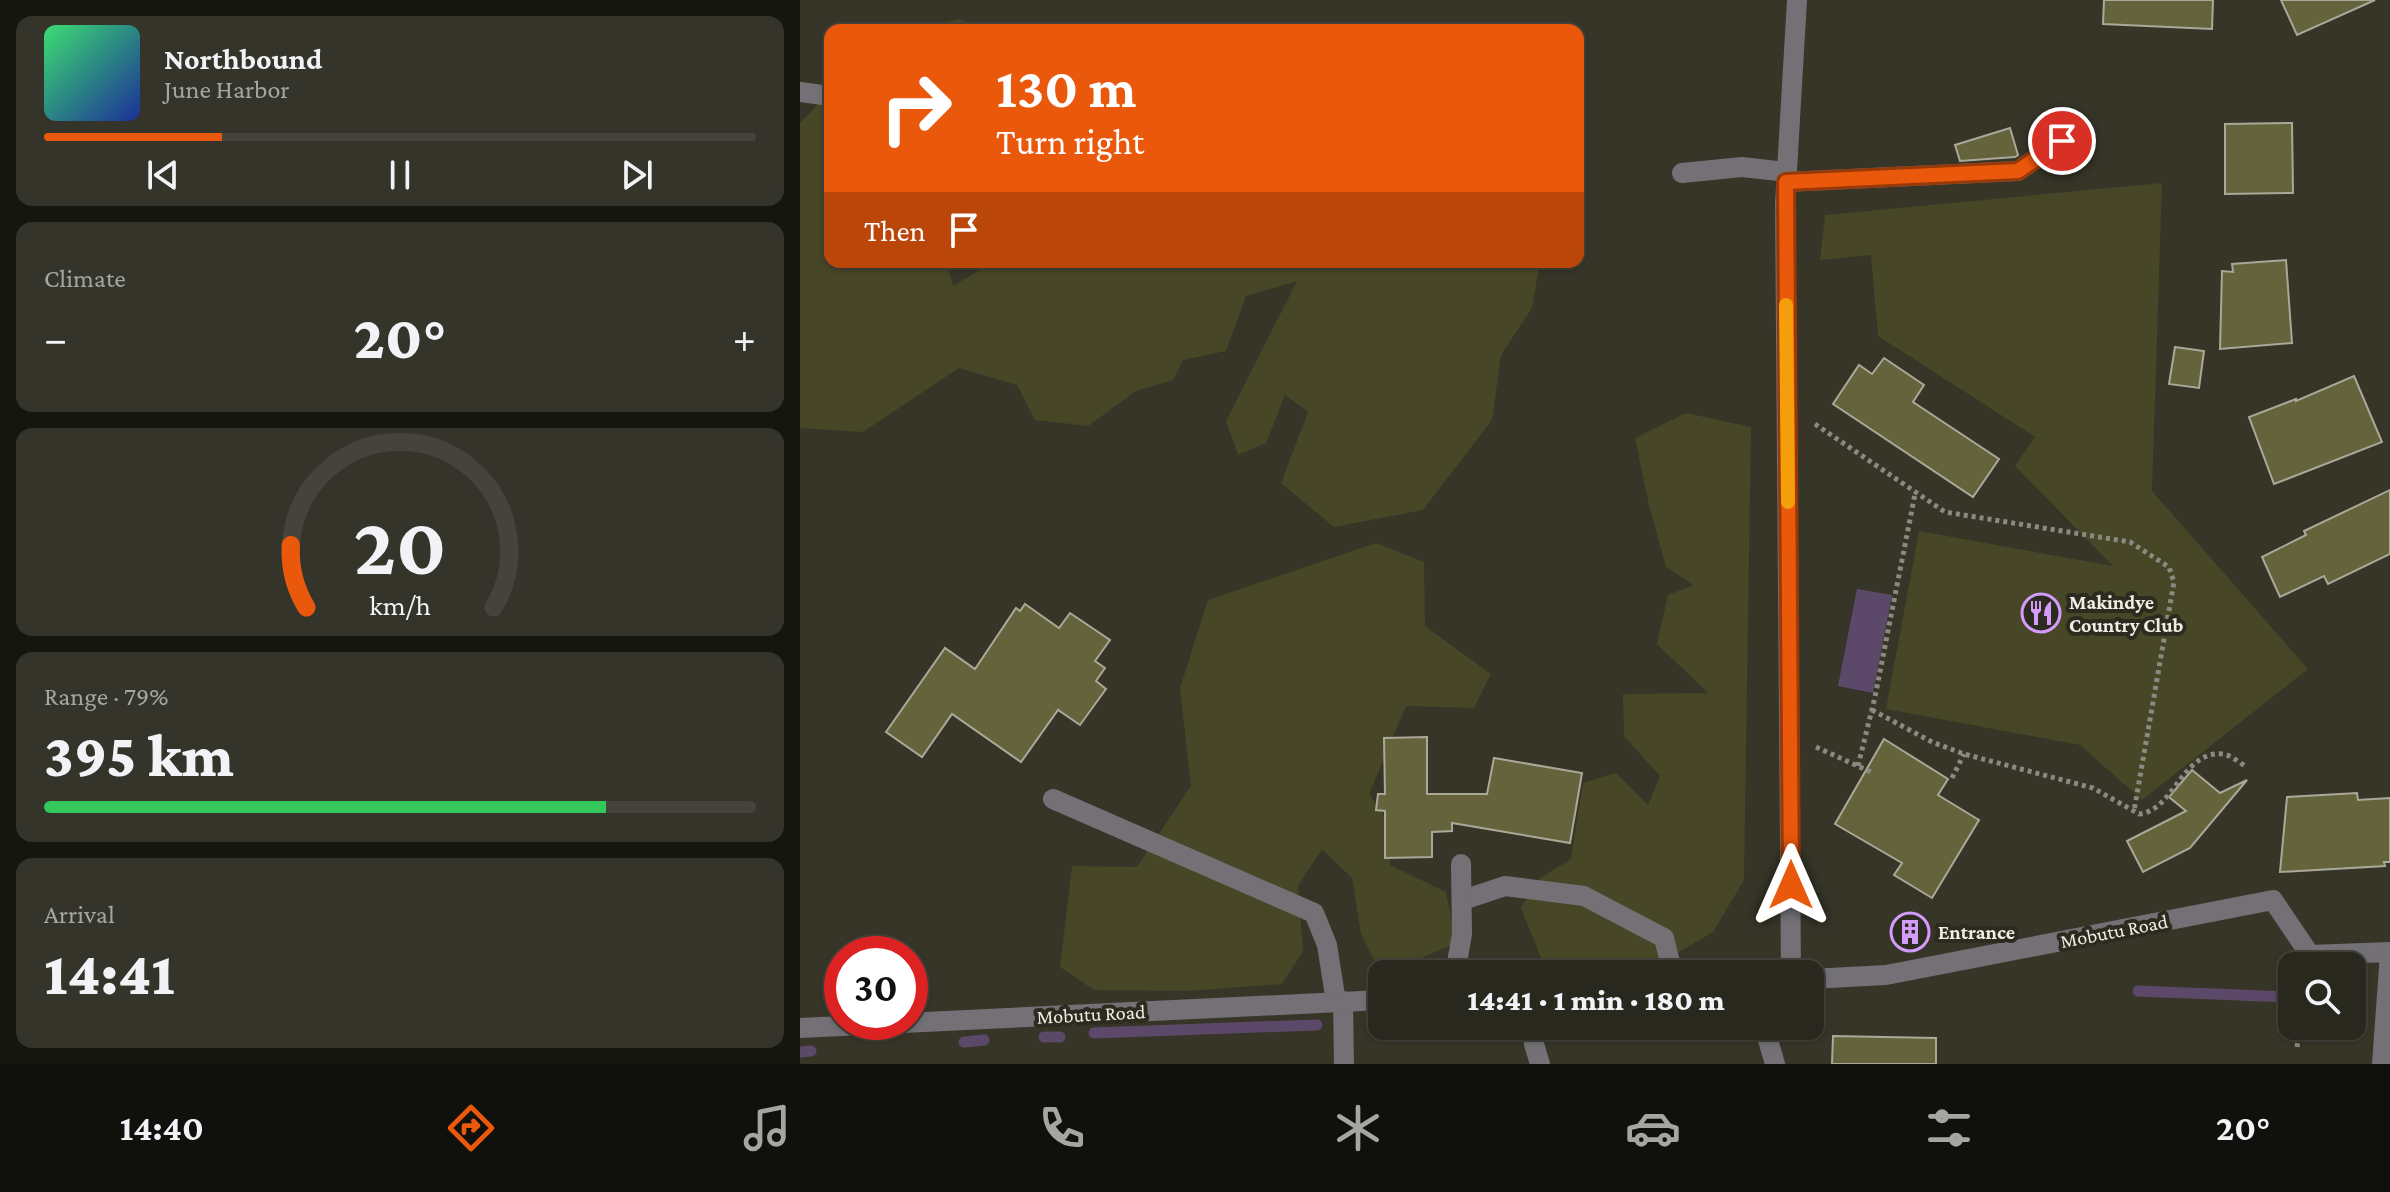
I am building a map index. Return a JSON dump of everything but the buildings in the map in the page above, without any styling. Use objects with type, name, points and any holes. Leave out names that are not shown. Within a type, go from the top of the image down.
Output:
[{"type":"street","points":[[1791,960],[1786,177],[1797,0]]},
{"type":"street","points":[[800,92],[824,95]]},
{"type":"street","points":[[1682,173],[1742,167],[1786,177],[2018,171],[2062,141]]},
{"type":"street","points":[[1053,799],[1314,913],[1327,945],[1340,1002],[1344,1064]]},
{"type":"street","points":[[1457,960],[1462,934],[1461,864]]},
{"type":"street","points":[[1463,900],[1505,886],[1584,896],[1664,938],[1670,960]]},
{"type":"street","name":"Mobutu Road","points":[[1824,978],[1886,975],[2273,900],[2310,955],[2390,952]]},
{"type":"street","points":[[2382,1064],[2390,952]]},
{"type":"street","name":"Mobutu Road","points":[[800,1028],[1368,1001]]},
{"type":"street","points":[[1534,1040],[1540,1064]]},
{"type":"street","points":[[1768,1040],[1775,1064]]},
{"type":"path","points":[[1787,405],[1945,512],[2130,542],[2169,567],[2174,582],[2134,811]]},
{"type":"path","points":[[1858,766],[1915,494]]},
{"type":"path","points":[[1872,710],[1932,742],[1964,754],[2093,788],[2139,814],[2146,813],[2163,800],[2195,763],[2210,756],[2224,754],[2245,766]]},
{"type":"path","points":[[1789,736],[1871,772]]},
{"type":"path","points":[[1952,778],[1964,754]]},
{"type":"path","points":[[2297,1047],[2298,1040]]},
{"type":"shaded area","points":[[961,19],[969,24],[934,24]]},
{"type":"shaded area","points":[[824,98],[824,268],[948,268],[953,286],[982,268],[1539,268],[1532,308],[1501,355],[1492,420],[1423,510],[1334,527],[1281,483],[1308,412],[1285,395],[1266,443],[1238,455],[1226,421],[1297,281],[1246,296],[1226,351],[1183,360],[1173,380],[1136,391],[1088,426],[1035,420],[1017,385],[959,368],[863,432],[800,428],[800,123]]},
{"type":"shaded area","points":[[2162,183],[2152,491],[2308,669],[2142,800],[2080,745],[1886,709],[1919,531],[2113,566],[2015,466],[2035,437],[1878,336],[1871,255],[1820,260],[1825,215]]},
{"type":"shaded area","points":[[1686,413],[1751,427],[1744,880],[1713,932],[1667,959],[1542,960],[1521,908],[1539,879],[1571,859],[1583,783],[1616,773],[1648,805],[1660,776],[1624,736],[1623,694],[1708,693],[1657,644],[1668,595],[1694,585],[1666,567],[1635,438]]},
{"type":"shaded area","points":[[1376,543],[1424,562],[1425,626],[1491,674],[1474,708],[1406,706],[1369,794],[1391,827],[1390,865],[1446,892],[1456,943],[1417,960],[1374,960],[1361,934],[1352,878],[1322,849],[1298,886],[1303,951],[1282,984],[1187,991],[1094,990],[1060,967],[1072,866],[1137,867],[1191,786],[1180,688],[1208,600]]},
{"type":"shaded area","points":[[1857,589],[1892,595],[1873,693],[1838,686]]},
{"type":"waterway","points":[[2138,991],[2278,997]]},
{"type":"waterway","points":[[1094,1033],[1317,1025]]},
{"type":"waterway","points":[[1044,1037],[1060,1037]]},
{"type":"waterway","points":[[964,1042],[984,1040]]},
{"type":"waterway","points":[[800,1052],[811,1051]]},
{"type":"slow traffic","points":[[1786,305],[1788,502]]},
{"type":"place","name":"Makindye Country Club","points":[[2041,613]]},
{"type":"place","name":"Entrance","points":[[1910,932]]},
{"type":"route","points":[[1791,885],[1786,182],[2018,171],[2062,141]]}]
